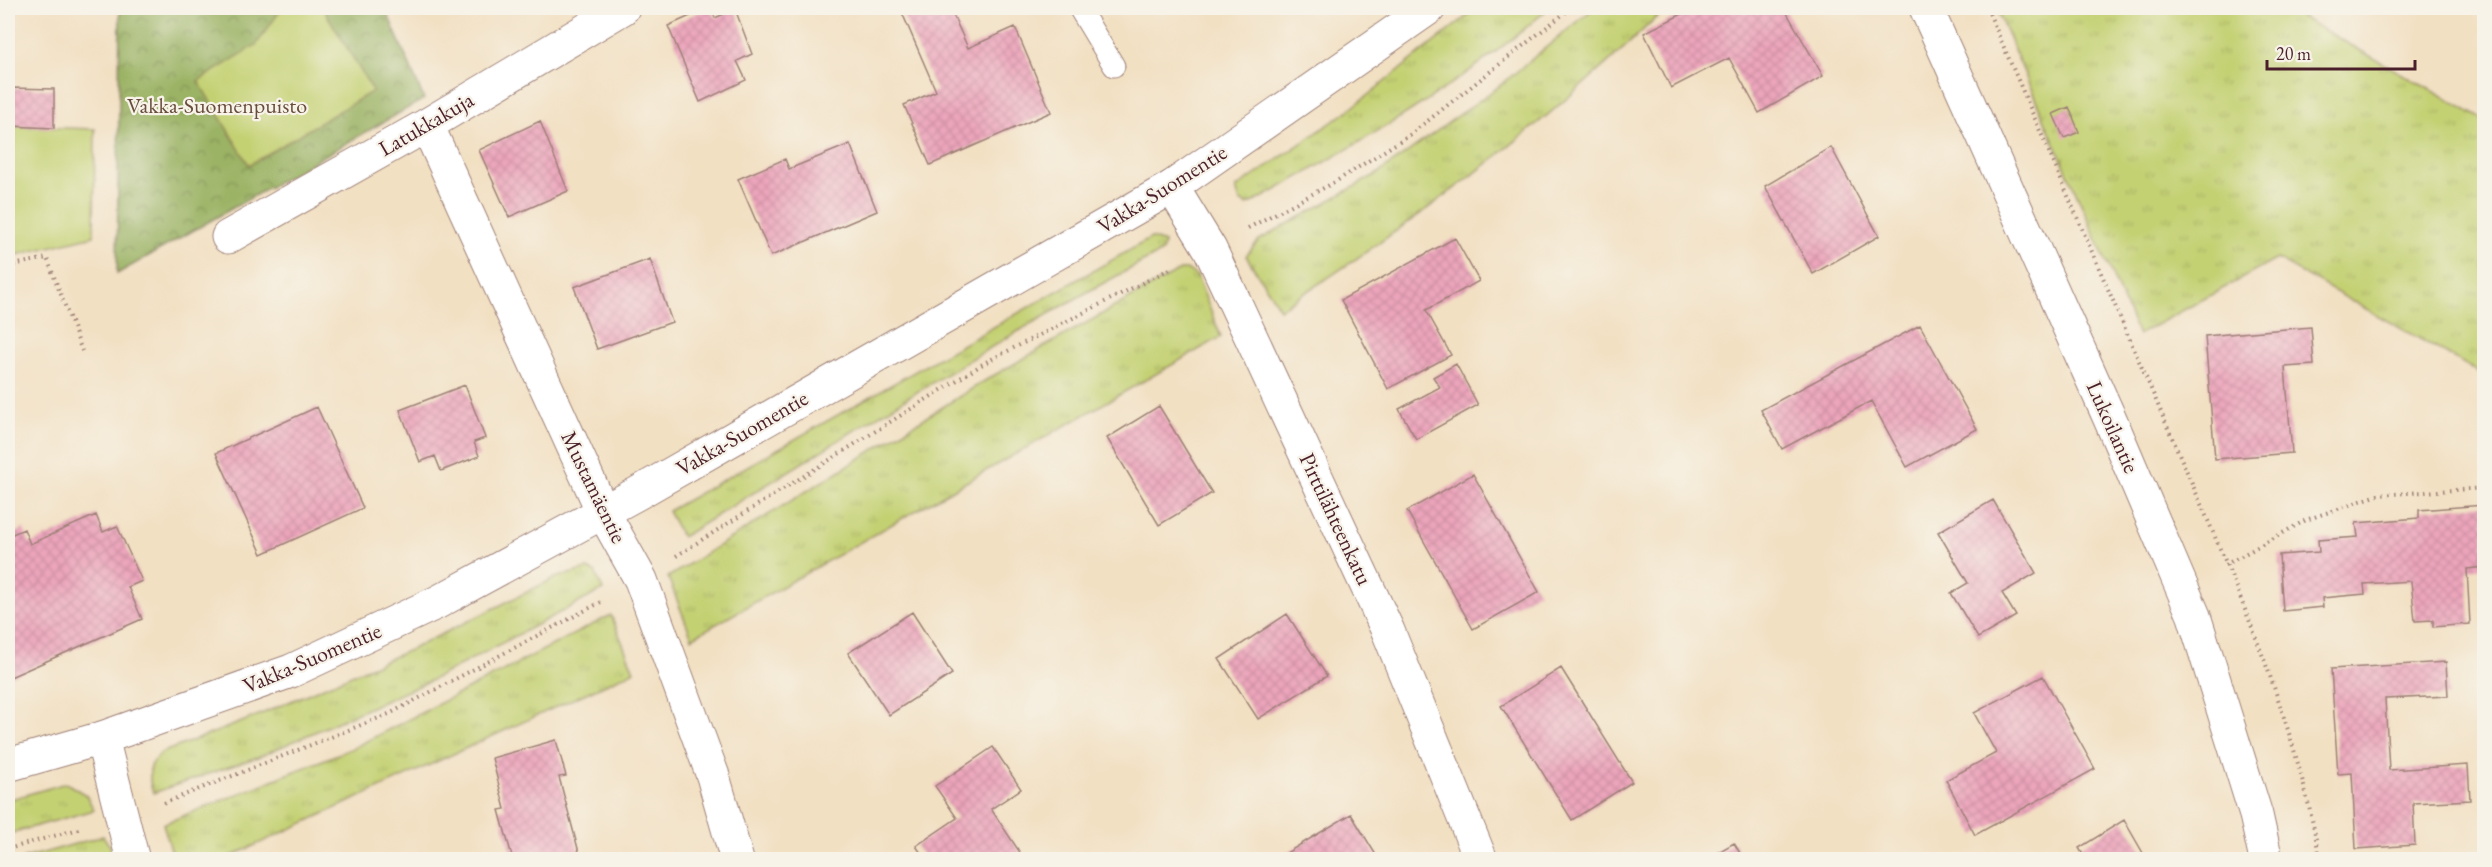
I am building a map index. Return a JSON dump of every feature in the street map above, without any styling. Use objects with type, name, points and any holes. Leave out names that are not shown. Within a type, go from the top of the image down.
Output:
[{"type":"street","name":"Latukkakuja","points":[[228,237],[427,124],[623,8]]},
{"type":"street","name":"Vakka-Suomentie","points":[[8,765],[102,738],[291,671],[438,602],[603,512],[1172,187],[1429,8]]},
{"type":"street","name":"Lukoilantie","points":[[1926,8],[2183,588],[2194,616],[2256,815],[2266,860]]},
{"type":"street","name":"Mustamäentie","points":[[427,124],[603,512],[641,580],[713,776],[737,860]]},
{"type":"street","name":"Pirttilähteenkatu","points":[[1172,187],[1210,249],[1388,631],[1481,860]]},
{"type":"street","points":[[102,738],[133,860]]},
{"type":"lane","points":[[1079,8],[1114,66]]},
{"type":"path","points":[[155,807],[389,714],[641,580],[986,362],[1210,249],[1335,182],[1411,134],[1571,8]]},
{"type":"path","points":[[1987,8],[2227,564],[2287,719],[2313,820],[2320,860]]},
{"type":"path","points":[[8,266],[47,258],[82,351]]},
{"type":"path","points":[[2183,588],[2306,520],[2378,495],[2484,489]]},
{"type":"path","points":[[8,849],[85,827]]},
{"type":"green space","name":"Vakka-Suomenpuisto","points":[[120,8],[385,8],[424,99],[117,274]]},
{"type":"green space","points":[[282,8],[323,8],[373,91],[249,165],[198,81],[256,45]]},
{"type":"green space","points":[[1477,8],[1549,8],[1481,63],[1408,112],[1256,201],[1247,205],[1240,201],[1236,188],[1348,111]]},
{"type":"green space","points":[[1594,8],[1666,8],[1576,91],[1481,168],[1382,241],[1280,309],[1246,256],[1259,240],[1377,174],[1498,87]]},
{"type":"green space","points":[[1996,8],[2285,8],[2484,120],[2484,375],[2277,259],[2138,335]]},
{"type":"green space","points":[[8,126],[95,129],[94,236],[8,257]]},
{"type":"green space","points":[[1151,238],[1164,243],[1162,252],[979,354],[682,537],[668,511]]},
{"type":"green space","points":[[1180,270],[1188,270],[1197,276],[1221,337],[692,638],[668,577],[991,377]]},
{"type":"green space","points":[[587,569],[595,572],[603,590],[432,680],[258,757],[153,793],[150,766],[161,753],[247,720],[412,649],[555,578]]},
{"type":"green space","points":[[611,615],[634,671],[225,859],[174,859],[163,824],[353,748]]},
{"type":"green space","points":[[66,783],[86,795],[94,810],[8,834],[8,800]]},
{"type":"green space","points":[[103,836],[110,846],[114,859],[22,859]]},
{"type":"building","points":[[711,8],[715,18],[735,9],[752,54],[737,61],[746,80],[700,102],[668,26]]},
{"type":"building","points":[[900,8],[950,8],[968,48],[1015,27],[1051,112],[930,165],[904,105],[936,91]]},
{"type":"building","points":[[1694,8],[1784,8],[1823,76],[1759,113],[1729,58],[1671,88],[1644,33]]},
{"type":"building","points":[[9,88],[54,89],[54,128],[9,126]]},
{"type":"building","points":[[2069,107],[2079,132],[2064,138],[2053,114]]},
{"type":"building","points":[[540,121],[568,191],[509,217],[479,150]]},
{"type":"building","points":[[850,144],[877,211],[771,256],[738,179],[785,159],[789,169]]},
{"type":"building","points":[[1831,147],[1879,236],[1813,274],[1765,186]]},
{"type":"building","points":[[1455,238],[1479,281],[1426,310],[1451,355],[1388,389],[1341,300]]},
{"type":"building","points":[[650,259],[672,322],[597,349],[574,287]]},
{"type":"building","points":[[1920,325],[1977,429],[1907,467],[1871,401],[1782,449],[1761,410]]},
{"type":"building","points":[[2311,327],[2314,365],[2285,367],[2292,453],[2215,459],[2205,336]]},
{"type":"building","points":[[1456,364],[1478,405],[1416,439],[1399,409],[1440,387],[1433,377]]},
{"type":"building","points":[[465,385],[485,438],[474,442],[479,456],[441,471],[435,456],[420,462],[400,410]]},
{"type":"building","points":[[1159,406],[1212,493],[1159,525],[1107,438]]},
{"type":"building","points":[[317,407],[363,508],[262,554],[216,453]]},
{"type":"building","points":[[1473,474],[1539,592],[1473,629],[1407,511]]},
{"type":"building","points":[[1993,500],[2036,573],[2002,593],[2016,616],[1978,638],[1951,593],[1968,583],[1938,532]]},
{"type":"building","points":[[2484,505],[2484,567],[2467,569],[2470,624],[2433,627],[2433,620],[2415,621],[2411,581],[2364,584],[2365,594],[2322,598],[2323,607],[2283,611],[2279,555],[2319,552],[2318,540],[2358,537],[2356,523],[2419,518],[2419,510]]},
{"type":"building","points":[[96,515],[103,532],[117,526],[142,581],[128,587],[142,619],[8,678],[8,536],[24,529],[30,544]]},
{"type":"building","points":[[912,612],[952,674],[889,715],[848,653]]},
{"type":"building","points":[[1287,614],[1327,676],[1258,719],[1219,659]]},
{"type":"building","points":[[2446,662],[2448,696],[2385,699],[2389,770],[2468,765],[2470,800],[2413,803],[2415,845],[2356,849],[2352,773],[2338,774],[2331,669]]},
{"type":"building","points":[[1561,668],[1632,782],[1572,820],[1501,706]]},
{"type":"building","points":[[2043,676],[2095,769],[1975,835],[1946,780],[1996,753],[1974,713]]},
{"type":"building","points":[[556,740],[566,776],[559,777],[581,860],[513,860],[499,810],[505,809],[492,758]]},
{"type":"building","points":[[993,747],[1021,789],[991,809],[1025,860],[926,860],[916,846],[957,818],[935,786]]},
{"type":"building","points":[[1351,814],[1379,860],[1286,860],[1283,855]]},
{"type":"building","points":[[2124,820],[2147,860],[2086,860],[2079,848]]},
{"type":"building","points":[[1734,843],[1744,860],[1704,860]]}]
